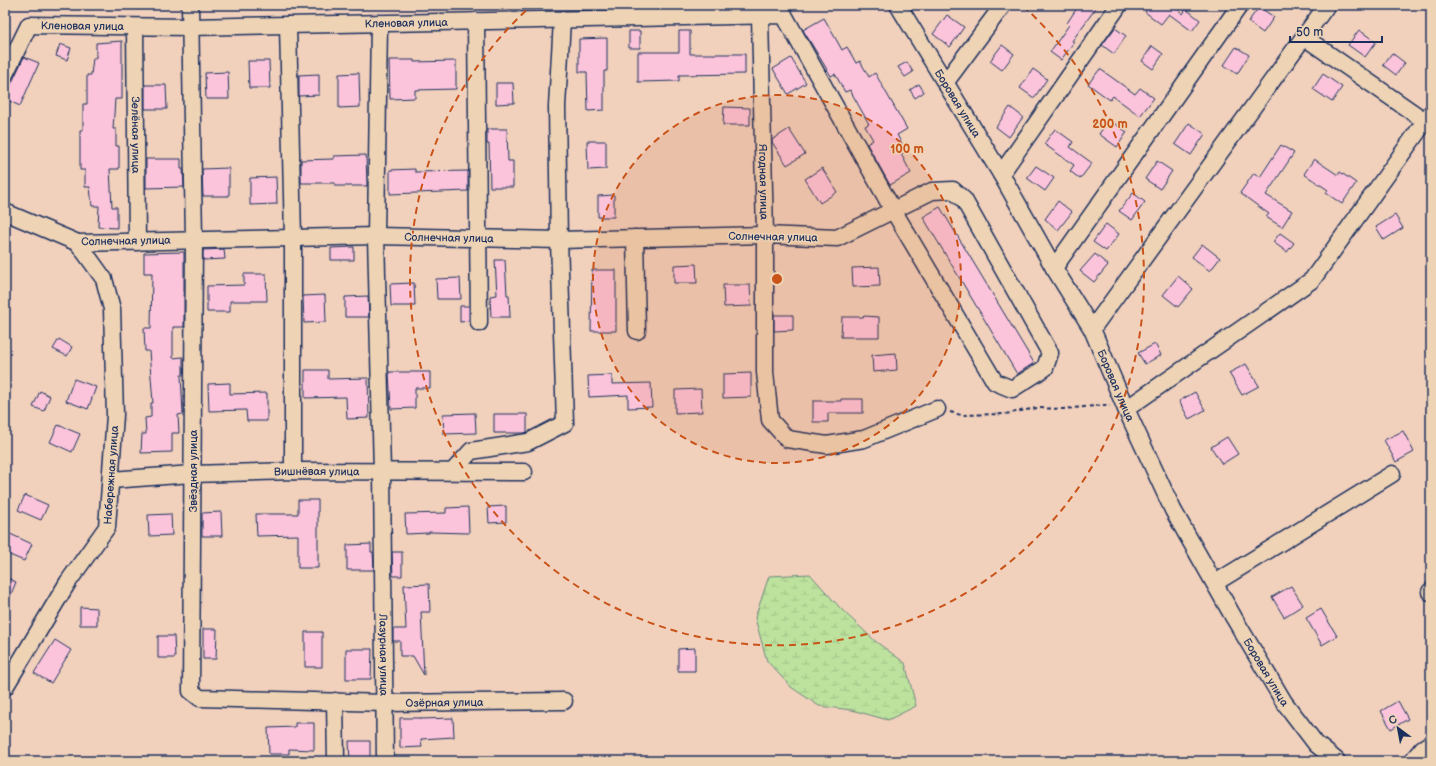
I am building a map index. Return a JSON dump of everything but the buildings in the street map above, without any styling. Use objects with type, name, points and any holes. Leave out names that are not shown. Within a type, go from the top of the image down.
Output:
[{"type":"street","name":"Звёздная улица","points":[[190,5],[194,240],[191,691],[200,698]]},
{"type":"street","name":"Боровая улица","points":[[898,5],[1001,174],[1054,268],[1092,329],[1126,409],[1173,510],[1284,702],[1316,744],[1337,761]]},
{"type":"street","points":[[945,83],[1003,5]]},
{"type":"street","points":[[1001,174],[1119,5]]},
{"type":"street","points":[[1054,268],[1240,5]]},
{"type":"street","points":[[1092,329],[1328,5]]},
{"type":"street","name":"Кленовая улица","points":[[5,74],[29,25],[190,27],[784,15],[893,210]]},
{"type":"street","name":"Ягодная улица","points":[[760,16],[765,235],[765,372],[770,420],[787,439],[827,445],[864,439],[937,409]]},
{"type":"street","points":[[452,471],[471,451],[528,442],[565,423],[559,240],[557,106],[562,20]]},
{"type":"street","points":[[476,21],[479,322]]},
{"type":"street","name":"Лазурная улица","points":[[200,698],[385,703],[382,471],[376,236],[379,23]]},
{"type":"street","points":[[288,25],[293,238],[293,471]]},
{"type":"street","name":"Зелёная улица","points":[[135,27],[137,242]]},
{"type":"street","points":[[1126,409],[1312,280],[1428,117],[1304,37]]},
{"type":"street","name":"Солнечная улица","points":[[5,212],[78,243],[376,236],[559,240],[765,235],[837,238],[893,210],[932,191],[953,190],[964,200],[1050,352],[1045,368],[1012,389],[994,382],[893,210]]},
{"type":"street","points":[[635,238],[637,331]]},
{"type":"street","name":"Набережная улица","points":[[5,687],[68,582],[107,527],[115,415],[112,310],[104,279],[78,243]]},
{"type":"street","name":"Вишнёвая улица","points":[[111,480],[192,474],[293,471],[524,472]]},
{"type":"street","points":[[1215,583],[1392,474]]},
{"type":"street","name":"Озёрная улица","points":[[385,703],[564,700]]},
{"type":"street","points":[[335,701],[336,761]]},
{"type":"street","points":[[385,703],[385,761]]},
{"type":"street","points":[[1412,761],[1423,748],[1431,743]]},
{"type":"path","points":[[937,409],[961,414],[1005,414],[1037,408],[1064,409],[1105,405],[1126,409]]},
{"type":"green space","points":[[810,574],[841,609],[875,641],[905,663],[916,706],[888,720],[852,710],[819,706],[791,687],[767,661],[755,618],[769,576]]}]
